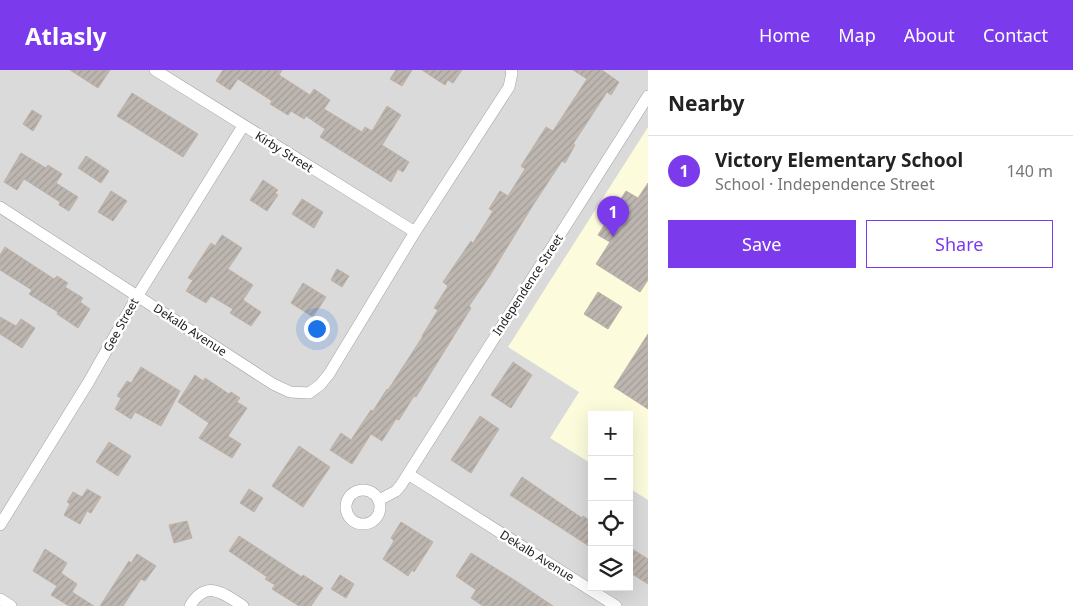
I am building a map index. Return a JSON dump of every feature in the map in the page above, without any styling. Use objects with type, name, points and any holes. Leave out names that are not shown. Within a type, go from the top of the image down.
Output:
[{"type":"street","name":"Kirby Street","points":[[155,70],[415,232]]},
{"type":"street","points":[[415,232],[509,87],[511,70]]},
{"type":"street","name":"Independence Street","points":[[379,500],[396,491],[408,474],[648,96]]},
{"type":"street","name":"Gee Street","points":[[0,526],[88,383],[138,295],[243,126]]},
{"type":"street","name":"Dekalb Avenue","points":[[0,208],[138,295],[273,384],[290,392],[309,393],[320,385],[329,374],[415,232]]},
{"type":"street","name":"Dekalb Avenue","points":[[408,474],[616,606]]},
{"type":"street","points":[[190,606],[199,594],[214,590],[243,606]]},
{"type":"street","points":[[0,599],[11,606]]},
{"type":"shaded area","points":[[0,70],[648,70],[648,606],[0,606]]},
{"type":"shaded area","points":[[648,127],[648,500],[633,491],[633,411],[588,411],[588,462],[550,438],[579,392],[508,347]]},
{"type":"building","points":[[70,70],[110,70],[98,88]]},
{"type":"building","points":[[223,70],[282,70],[279,75],[310,95],[314,89],[330,100],[324,109],[362,132],[365,127],[372,131],[387,106],[401,115],[382,145],[409,162],[403,172],[398,169],[391,182],[320,137],[325,129],[306,116],[304,119],[291,111],[288,115],[270,104],[272,101],[238,79],[230,90],[216,81]]},
{"type":"building","points":[[396,70],[412,70],[402,86],[390,79]]},
{"type":"building","points":[[422,70],[462,70],[453,83],[448,80],[445,85]]},
{"type":"building","points":[[573,70],[602,70],[619,82],[611,95],[607,92],[573,144],[575,145],[565,163],[562,161],[533,205],[469,306],[471,308],[416,397],[414,396],[399,420],[396,419],[382,441],[371,434],[352,464],[330,450],[341,433],[351,440],[371,410],[373,411],[388,390],[423,336],[438,310],[434,308],[448,286],[443,282],[471,241],[473,243],[493,211],[489,209],[500,191],[508,196],[525,169],[521,166],[546,127],[553,131],[587,79]]},
{"type":"building","points":[[132,93],[198,134],[183,157],[117,116]]},
{"type":"building","points":[[32,110],[42,116],[33,131],[23,124]]},
{"type":"building","points":[[21,153],[46,168],[48,165],[62,174],[56,183],[78,197],[69,211],[59,205],[60,202],[24,179],[17,190],[4,182]]},
{"type":"building","points":[[86,156],[109,171],[101,183],[78,168]]},
{"type":"building","points":[[263,180],[278,190],[275,193],[278,195],[267,211],[250,200]]},
{"type":"building","points":[[648,183],[648,280],[640,292],[596,264],[610,242],[598,235],[626,191],[638,198]]},
{"type":"building","points":[[111,191],[127,201],[113,221],[98,212]]},
{"type":"building","points":[[302,199],[323,212],[314,228],[292,214]]},
{"type":"building","points":[[222,235],[242,248],[228,269],[253,285],[243,300],[261,312],[251,326],[230,313],[233,309],[211,296],[206,303],[186,291],[193,280],[188,278],[211,243],[215,246]]},
{"type":"building","points":[[5,247],[54,279],[57,276],[68,283],[65,287],[83,298],[80,302],[90,309],[78,328],[57,314],[58,312],[29,294],[32,290],[0,270],[0,255]]},
{"type":"building","points":[[337,269],[349,276],[342,287],[331,280]]},
{"type":"building","points":[[303,283],[326,297],[313,317],[291,303]]},
{"type":"building","points":[[598,292],[622,307],[608,329],[584,314]]},
{"type":"building","points":[[0,317],[16,326],[21,319],[35,328],[22,348],[0,334]]},
{"type":"building","points":[[648,334],[648,409],[614,387]]},
{"type":"building","points":[[513,362],[532,375],[511,408],[491,395]]},
{"type":"building","points":[[141,367],[180,391],[161,426],[135,412],[131,419],[115,409],[121,398],[117,396],[127,381],[131,383]]},
{"type":"building","points":[[195,375],[203,381],[205,378],[229,394],[231,392],[240,398],[237,402],[247,408],[228,436],[241,444],[232,458],[199,438],[209,423],[178,402]]},
{"type":"building","points":[[480,416],[499,429],[471,473],[451,460]]},
{"type":"building","points":[[109,442],[131,456],[118,476],[96,462]]},
{"type":"building","points":[[299,446],[330,467],[303,507],[272,486]]},
{"type":"building","points":[[522,477],[582,518],[583,516],[588,519],[588,545],[510,495]]},
{"type":"building","points":[[87,489],[101,497],[91,513],[87,511],[80,524],[64,515],[70,504],[67,502],[73,492],[82,497]]},
{"type":"building","points":[[249,489],[263,498],[254,512],[240,503]]},
{"type":"building","points":[[187,521],[192,538],[174,543],[169,525]]},
{"type":"building","points":[[401,522],[433,542],[414,572],[412,570],[408,576],[383,559],[394,541],[391,538]]},
{"type":"building","points":[[239,536],[302,577],[303,575],[323,588],[311,606],[299,606],[272,589],[275,585],[265,579],[267,577],[229,551]]},
{"type":"building","points":[[45,549],[67,563],[61,573],[77,584],[72,592],[94,606],[69,606],[51,595],[57,586],[33,571]]},
{"type":"building","points":[[633,550],[648,559],[648,584],[633,575]]},
{"type":"building","points":[[471,553],[553,606],[483,606],[471,598],[476,590],[456,576]]},
{"type":"building","points":[[137,554],[156,566],[145,581],[141,579],[123,606],[100,606],[129,561],[131,563]]},
{"type":"building","points":[[340,575],[354,584],[346,598],[331,589]]},
{"type":"place","name":"Victory Elementary School","points":[[613,237]]}]
